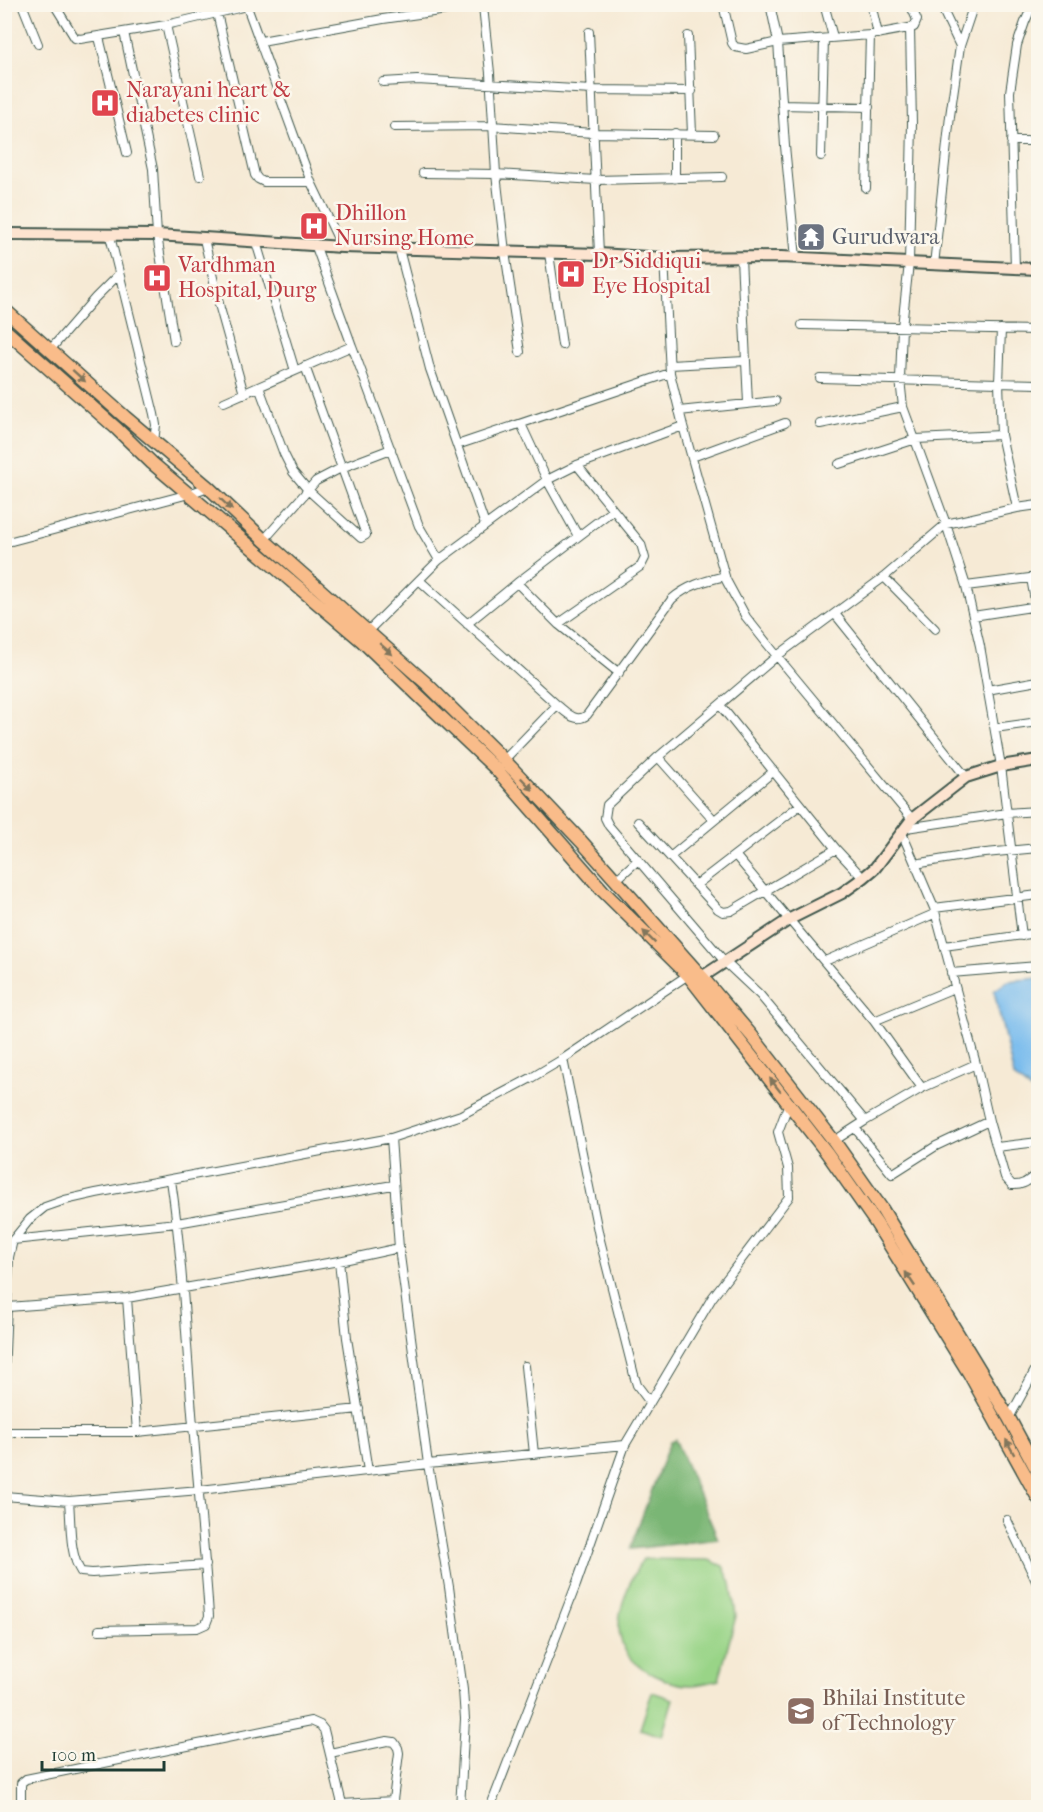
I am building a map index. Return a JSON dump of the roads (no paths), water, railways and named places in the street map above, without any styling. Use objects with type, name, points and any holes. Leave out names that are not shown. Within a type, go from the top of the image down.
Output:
[{"type":"main road","points":[[4,309],[426,683],[504,760],[615,879],[752,1036],[834,1141],[882,1209],[1009,1418],[1038,1472]]},
{"type":"main road","points":[[4,329],[152,463],[362,641],[496,769],[603,891],[688,975],[827,1153],[876,1223],[969,1373],[1038,1498]]},
{"type":"street","points":[[22,4],[38,44]]},
{"type":"street","points":[[54,4],[75,38],[80,39],[166,25],[247,5],[311,183],[342,247]]},
{"type":"street","points":[[723,4],[732,43],[735,47],[746,49],[778,42],[874,34],[914,27],[917,20],[909,4]]},
{"type":"street","points":[[770,4],[778,42],[796,258]]},
{"type":"street","points":[[821,156],[829,38],[824,4]]},
{"type":"street","points":[[866,188],[874,34],[871,4]]},
{"type":"street","points":[[940,4],[960,46]]},
{"type":"street","points":[[934,265],[960,46],[974,4]]},
{"type":"street","points":[[1015,268],[1010,92],[1017,45],[1033,4]]},
{"type":"street","points":[[261,41],[383,19],[486,5],[496,174],[520,352]]},
{"type":"street","points":[[217,13],[255,175],[264,182],[311,183]]},
{"type":"street","points":[[166,25],[200,176]]},
{"type":"street","points":[[910,28],[912,123],[909,263],[902,327],[900,379],[903,407],[966,586],[980,646],[1001,766],[1022,936]]},
{"type":"street","points":[[124,32],[153,169],[157,236],[174,341]]},
{"type":"street","points":[[589,32],[599,254]]},
{"type":"street","points":[[688,36],[692,134]]},
{"type":"street","points":[[99,37],[127,153]]},
{"type":"street","points":[[383,82],[417,80],[490,86],[692,91]]},
{"type":"street","points":[[782,105],[869,107]]},
{"type":"street","points":[[394,127],[492,126],[593,133],[714,135]]},
{"type":"street","points":[[675,133],[675,179]]},
{"type":"street","points":[[1011,141],[1038,141]]},
{"type":"street","points":[[423,173],[496,174],[596,180],[722,177]]},
{"type":"street","points":[[4,234],[157,236],[342,247],[664,258],[781,257],[1038,269]]},
{"type":"street","points":[[110,236],[154,414],[156,425],[154,443]]},
{"type":"street","points":[[204,239],[244,394]]},
{"type":"street","points":[[256,242],[295,371]]},
{"type":"street","points":[[315,244],[419,526],[439,560]]},
{"type":"street","points":[[399,249],[430,369],[485,525]]},
{"type":"street","points":[[549,253],[562,345]]},
{"type":"street","points":[[664,258],[670,369],[679,411],[725,578],[746,617],[907,827],[915,864],[934,911],[944,946],[1005,1177],[1012,1185],[1019,1186],[1027,1183],[1038,1173]]},
{"type":"street","points":[[741,258],[748,403]]},
{"type":"street","points":[[50,350],[119,274]]},
{"type":"street","points":[[802,325],[1038,330]]},
{"type":"street","points":[[1001,329],[999,383],[1001,435],[1017,508]]},
{"type":"street","points":[[224,402],[352,346]]},
{"type":"street","points":[[457,445],[670,369],[745,361]]},
{"type":"street","points":[[260,387],[284,454],[293,472],[308,490],[359,537],[364,537],[365,532],[305,366]]},
{"type":"street","points":[[820,378],[1038,384]]},
{"type":"street","points":[[679,411],[775,401]]},
{"type":"street","points":[[820,424],[903,407]]},
{"type":"street","points":[[692,457],[785,423]]},
{"type":"street","points":[[521,424],[547,480],[578,536]]},
{"type":"street","points":[[367,632],[439,560],[547,480],[577,465],[683,426]]},
{"type":"street","points":[[839,464],[916,440],[1001,435]]},
{"type":"street","points":[[264,540],[316,481],[341,468],[391,449]]},
{"type":"street","points":[[558,624],[644,562],[645,552],[641,544],[577,465]]},
{"type":"street","points":[[4,543],[208,488]]},
{"type":"street","points":[[865,1121],[760,995],[725,962],[636,862],[609,826],[605,812],[607,805],[658,757],[777,656],[884,577],[946,524],[1038,505]]},
{"type":"street","points":[[467,624],[613,510]]},
{"type":"street","points":[[884,577],[935,630]]},
{"type":"street","points":[[966,586],[1035,577],[1038,618]]},
{"type":"street","points":[[419,580],[557,705],[573,718],[583,718],[619,673],[672,599],[682,590],[694,584],[725,578]]},
{"type":"street","points":[[517,583],[558,624],[619,673]]},
{"type":"street","points":[[973,616],[1037,606]]},
{"type":"street","points":[[835,614],[966,777]]},
{"type":"street","points":[[987,690],[1038,681]]},
{"type":"street","points":[[504,760],[557,705]]},
{"type":"street","points":[[720,705],[836,849],[863,878]]},
{"type":"street","points":[[995,728],[1038,722]]},
{"type":"street","points":[[658,757],[714,820]]},
{"type":"street","points":[[4,1376],[9,1257],[13,1240],[30,1219],[45,1207],[96,1193],[390,1138],[461,1115],[563,1059],[688,975],[702,977],[790,919],[842,893],[875,868],[907,827],[966,777],[1001,766],[1038,760]]},
{"type":"street","points":[[670,857],[774,771]]},
{"type":"street","points":[[696,885],[800,805]]},
{"type":"street","points":[[907,827],[1038,811]]},
{"type":"street","points":[[638,822],[723,912],[731,911],[836,849]]},
{"type":"street","points":[[915,864],[975,854],[1038,848]]},
{"type":"street","points":[[735,855],[874,1021],[922,1088]]},
{"type":"street","points":[[615,879],[636,862]]},
{"type":"street","points":[[825,962],[934,911],[1038,895]]},
{"type":"street","points":[[944,946],[1038,933]]},
{"type":"street","points":[[951,973],[1038,966]]},
{"type":"street","points":[[874,1021],[954,988]]},
{"type":"street","points":[[563,1059],[599,1236],[634,1375],[637,1385],[650,1401]]},
{"type":"street","points":[[834,1141],[922,1088],[975,1064]]},
{"type":"street","points":[[490,1808],[576,1585],[625,1445],[712,1298],[789,1197],[788,1168],[778,1132],[789,1103]]},
{"type":"street","points":[[855,1128],[892,1174],[936,1146],[989,1122]]},
{"type":"street","points":[[390,1138],[399,1248],[428,1464],[448,1577],[465,1710],[460,1808]]},
{"type":"street","points":[[997,1147],[1038,1142]]},
{"type":"street","points":[[99,1630],[202,1627],[209,1616],[184,1289],[171,1180]]},
{"type":"street","points":[[13,1240],[177,1223],[393,1185]]},
{"type":"street","points":[[8,1306],[127,1298],[339,1261],[399,1248]]},
{"type":"street","points":[[339,1261],[347,1338],[368,1471]]},
{"type":"street","points":[[127,1298],[137,1432]]},
{"type":"street","points":[[525,1365],[534,1454]]},
{"type":"street","points":[[1009,1418],[1038,1365]]},
{"type":"street","points":[[4,1432],[137,1432],[359,1409]]},
{"type":"street","points":[[4,1496],[69,1501],[200,1490],[428,1464],[625,1445]]},
{"type":"street","points":[[69,1501],[74,1553],[76,1564],[81,1572],[206,1565]]},
{"type":"street","points":[[1007,1520],[1038,1585]]},
{"type":"street","points":[[21,1808],[21,1784],[26,1779],[306,1722],[316,1722],[324,1730],[343,1806],[393,1804],[399,1753],[394,1742],[387,1741],[330,1752]]},
{"type":"water","points":[[1038,978],[1037,1095],[1014,1077],[994,991],[1008,981]]},
{"type":"place","name":"Narayani heart & diabetes clinic","points":[[105,103]]},
{"type":"place","name":"Dhillon Nursing Home","points":[[314,226]]},
{"type":"place","name":"Gurudwara","points":[[811,237]]},
{"type":"place","name":"Dr Siddiqui Eye Hospital","points":[[571,274]]},
{"type":"place","name":"Vardhman Hospital, Durg","points":[[157,278]]},
{"type":"place","name":"Bhilai Institute of Technology","points":[[801,1711]]}]
